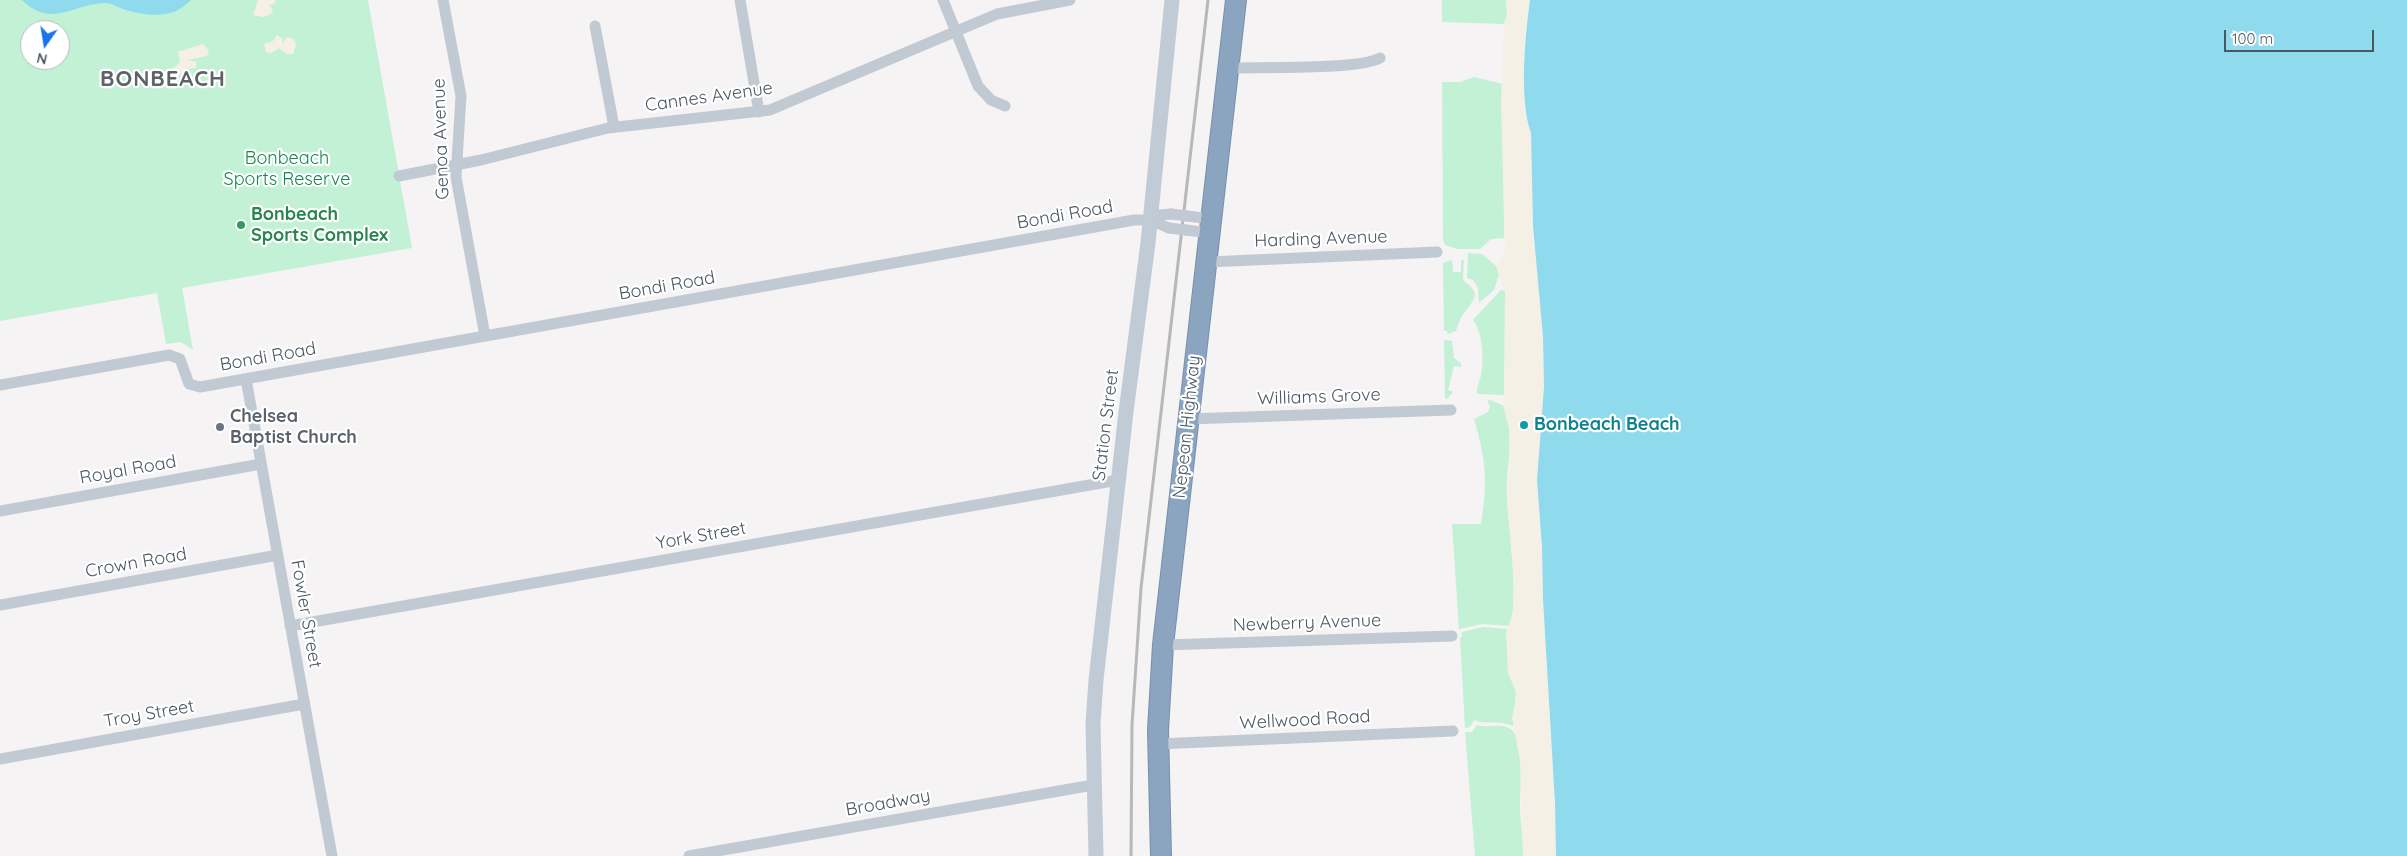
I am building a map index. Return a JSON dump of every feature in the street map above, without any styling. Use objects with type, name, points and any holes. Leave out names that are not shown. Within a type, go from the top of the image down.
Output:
[{"type":"highway","name":"Nepean Highway","points":[[1161,856],[1158,744],[1163,645],[1236,0]]},
{"type":"street","name":"Genoa Avenue","points":[[444,0],[461,96],[457,165],[458,190],[485,336]]},
{"type":"street","points":[[740,0],[759,112]]},
{"type":"street","points":[[943,0],[980,89],[991,100],[1005,106]]},
{"type":"street","name":"Cannes Avenue","points":[[399,176],[457,165],[614,127],[759,112],[784,105],[1001,13],[1070,0]]},
{"type":"street","name":"Station Street","points":[[1096,856],[1093,724],[1096,680],[1118,480],[1142,301],[1172,0]]},
{"type":"street","points":[[595,26],[614,127]]},
{"type":"street","points":[[1229,68],[1351,64],[1380,58]]},
{"type":"street","name":"Bondi Road","points":[[1150,220],[1160,215],[1170,214],[1187,216],[1211,226]]},
{"type":"street","name":"Bondi Road","points":[[0,385],[167,355],[177,357],[182,362],[191,386],[200,387],[1134,220],[1150,220],[1169,228],[1186,230],[1211,226]]},
{"type":"street","name":"Harding Avenue","points":[[1207,262],[1437,252]]},
{"type":"street","name":"Fowler Street","points":[[246,379],[332,856]]},
{"type":"street","name":"Williams Grove","points":[[1188,420],[1451,410]]},
{"type":"street","name":"Royal Road","points":[[0,511],[261,464]]},
{"type":"street","name":"York Street","points":[[290,626],[1118,480]]},
{"type":"street","name":"Crown Road","points":[[0,605],[278,555]]},
{"type":"street","name":"Newberry Avenue","points":[[1163,645],[1452,636]]},
{"type":"street","name":"Troy Street","points":[[0,759],[304,704]]},
{"type":"street","name":"Wellwood Road","points":[[1158,744],[1453,731]]},
{"type":"street","name":"Broadway","points":[[689,856],[1093,785]]},
{"type":"green space","name":"Bonbeach Sports Reserve","points":[[0,0],[368,0],[412,248],[182,288],[193,350],[181,342],[166,344],[157,293],[0,321]]},
{"type":"green space","points":[[1442,0],[1506,0],[1507,14],[1504,24],[1442,22]]},
{"type":"green space","points":[[1474,77],[1503,84],[1504,238],[1491,239],[1480,249],[1457,249],[1445,245],[1443,240],[1442,82],[1460,82]]},
{"type":"green space","points":[[1468,253],[1482,254],[1496,266],[1499,275],[1494,290],[1479,303],[1478,288],[1473,280],[1467,278]]},
{"type":"green space","points":[[1452,260],[1453,272],[1461,272],[1461,260],[1464,260],[1463,280],[1472,289],[1475,296],[1461,317],[1456,331],[1448,334],[1447,331],[1444,331],[1443,263]]},
{"type":"green space","points":[[1501,290],[1505,291],[1504,395],[1477,394],[1482,369],[1482,354],[1481,339],[1473,320]]},
{"type":"green space","points":[[1444,340],[1452,341],[1454,358],[1461,363],[1461,367],[1454,366],[1448,390],[1453,392],[1447,399],[1445,398]]},
{"type":"green space","points":[[1487,399],[1503,405],[1509,428],[1507,499],[1514,586],[1512,617],[1508,626],[1482,624],[1459,629],[1452,524],[1481,524],[1485,496],[1485,471],[1474,419],[1488,412],[1490,407]]},
{"type":"green space","points":[[1483,627],[1507,629],[1508,668],[1516,692],[1513,726],[1474,720],[1470,727],[1465,728],[1460,637],[1462,637],[1462,632]]},
{"type":"green space","points":[[1477,725],[1505,726],[1513,731],[1517,737],[1520,756],[1523,856],[1475,856],[1465,732],[1472,732]]},
{"type":"sand","points":[[258,0],[276,0],[274,4],[269,5],[273,10],[271,14],[263,17],[253,15]]},
{"type":"sand","name":"Bonbeach Beach","points":[[1506,0],[1530,0],[1526,32],[1524,86],[1527,119],[1531,133],[1533,226],[1543,337],[1544,387],[1537,480],[1555,803],[1556,856],[1523,856],[1520,761],[1512,717],[1516,692],[1508,673],[1506,632],[1513,615],[1514,582],[1507,498],[1510,466],[1509,428],[1503,405],[1505,384],[1505,291],[1496,266],[1505,250],[1501,103],[1504,24],[1507,14]]},
{"type":"sand","points":[[277,35],[282,38],[283,44],[286,37],[294,39],[296,45],[293,54],[286,54],[279,48],[271,53],[266,52],[264,44],[273,41]]},
{"type":"sand","points":[[203,44],[209,50],[207,56],[187,60],[196,62],[196,68],[185,69],[179,76],[174,75],[172,70],[180,62],[178,52]]},
{"type":"water","points":[[22,0],[191,0],[176,11],[156,15],[135,12],[105,3],[93,4],[62,13],[43,13]]},
{"type":"water","points":[[1530,0],[2407,0],[2407,856],[1556,856],[1555,803],[1537,480],[1544,387],[1543,337],[1533,226],[1531,133],[1527,119],[1524,86],[1526,32]]},
{"type":"railway","points":[[1131,856],[1132,725],[1141,588],[1208,0]]},
{"type":"place","name":"Bonbeach Sports Complex","points":[[241,225]]},
{"type":"place","name":"Bonbeach Beach","points":[[1524,425]]},
{"type":"place","name":"Chelsea Baptist Church","points":[[220,427]]},
{"type":"district","name":"BONBEACH","points":[[163,79]]}]
